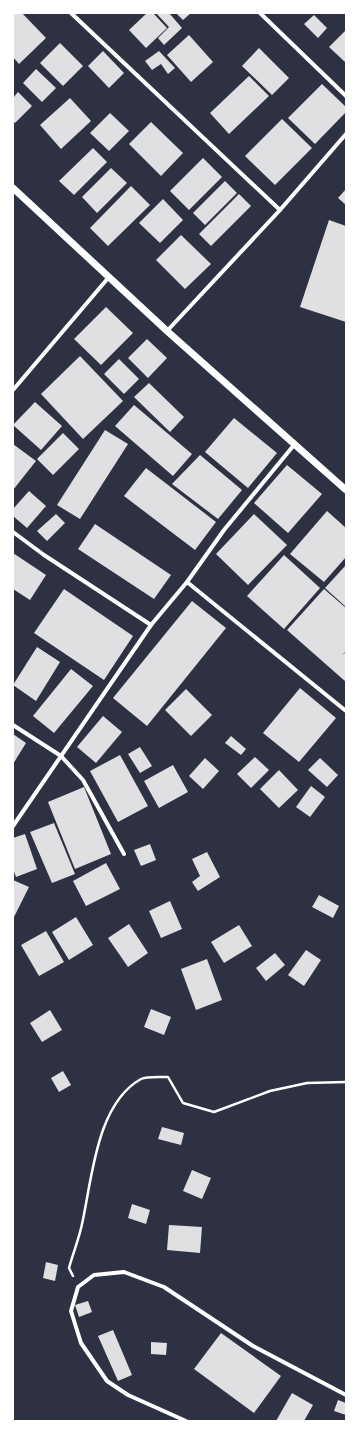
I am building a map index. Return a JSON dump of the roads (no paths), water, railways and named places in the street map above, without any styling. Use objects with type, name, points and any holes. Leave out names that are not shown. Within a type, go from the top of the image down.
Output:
[{"type":"street","points":[[71,13],[280,210]]},
{"type":"street","points":[[260,13],[346,96]]},
{"type":"street","points":[[167,331],[280,210],[346,134]]},
{"type":"street","points":[[13,188],[167,331],[346,490]]},
{"type":"street","points":[[13,390],[109,277]]},
{"type":"street","points":[[13,826],[151,625],[187,582],[224,530],[294,445]]},
{"type":"street","points":[[13,532],[44,555],[151,625]]},
{"type":"street","points":[[187,582],[346,711]]},
{"type":"street","points":[[13,725],[61,756],[83,780],[124,854]]},
{"type":"street","points":[[186,1421],[128,1395],[107,1381],[81,1343],[71,1311],[78,1287],[94,1275],[108,1272],[124,1272],[164,1287],[253,1346],[346,1395]]}]
